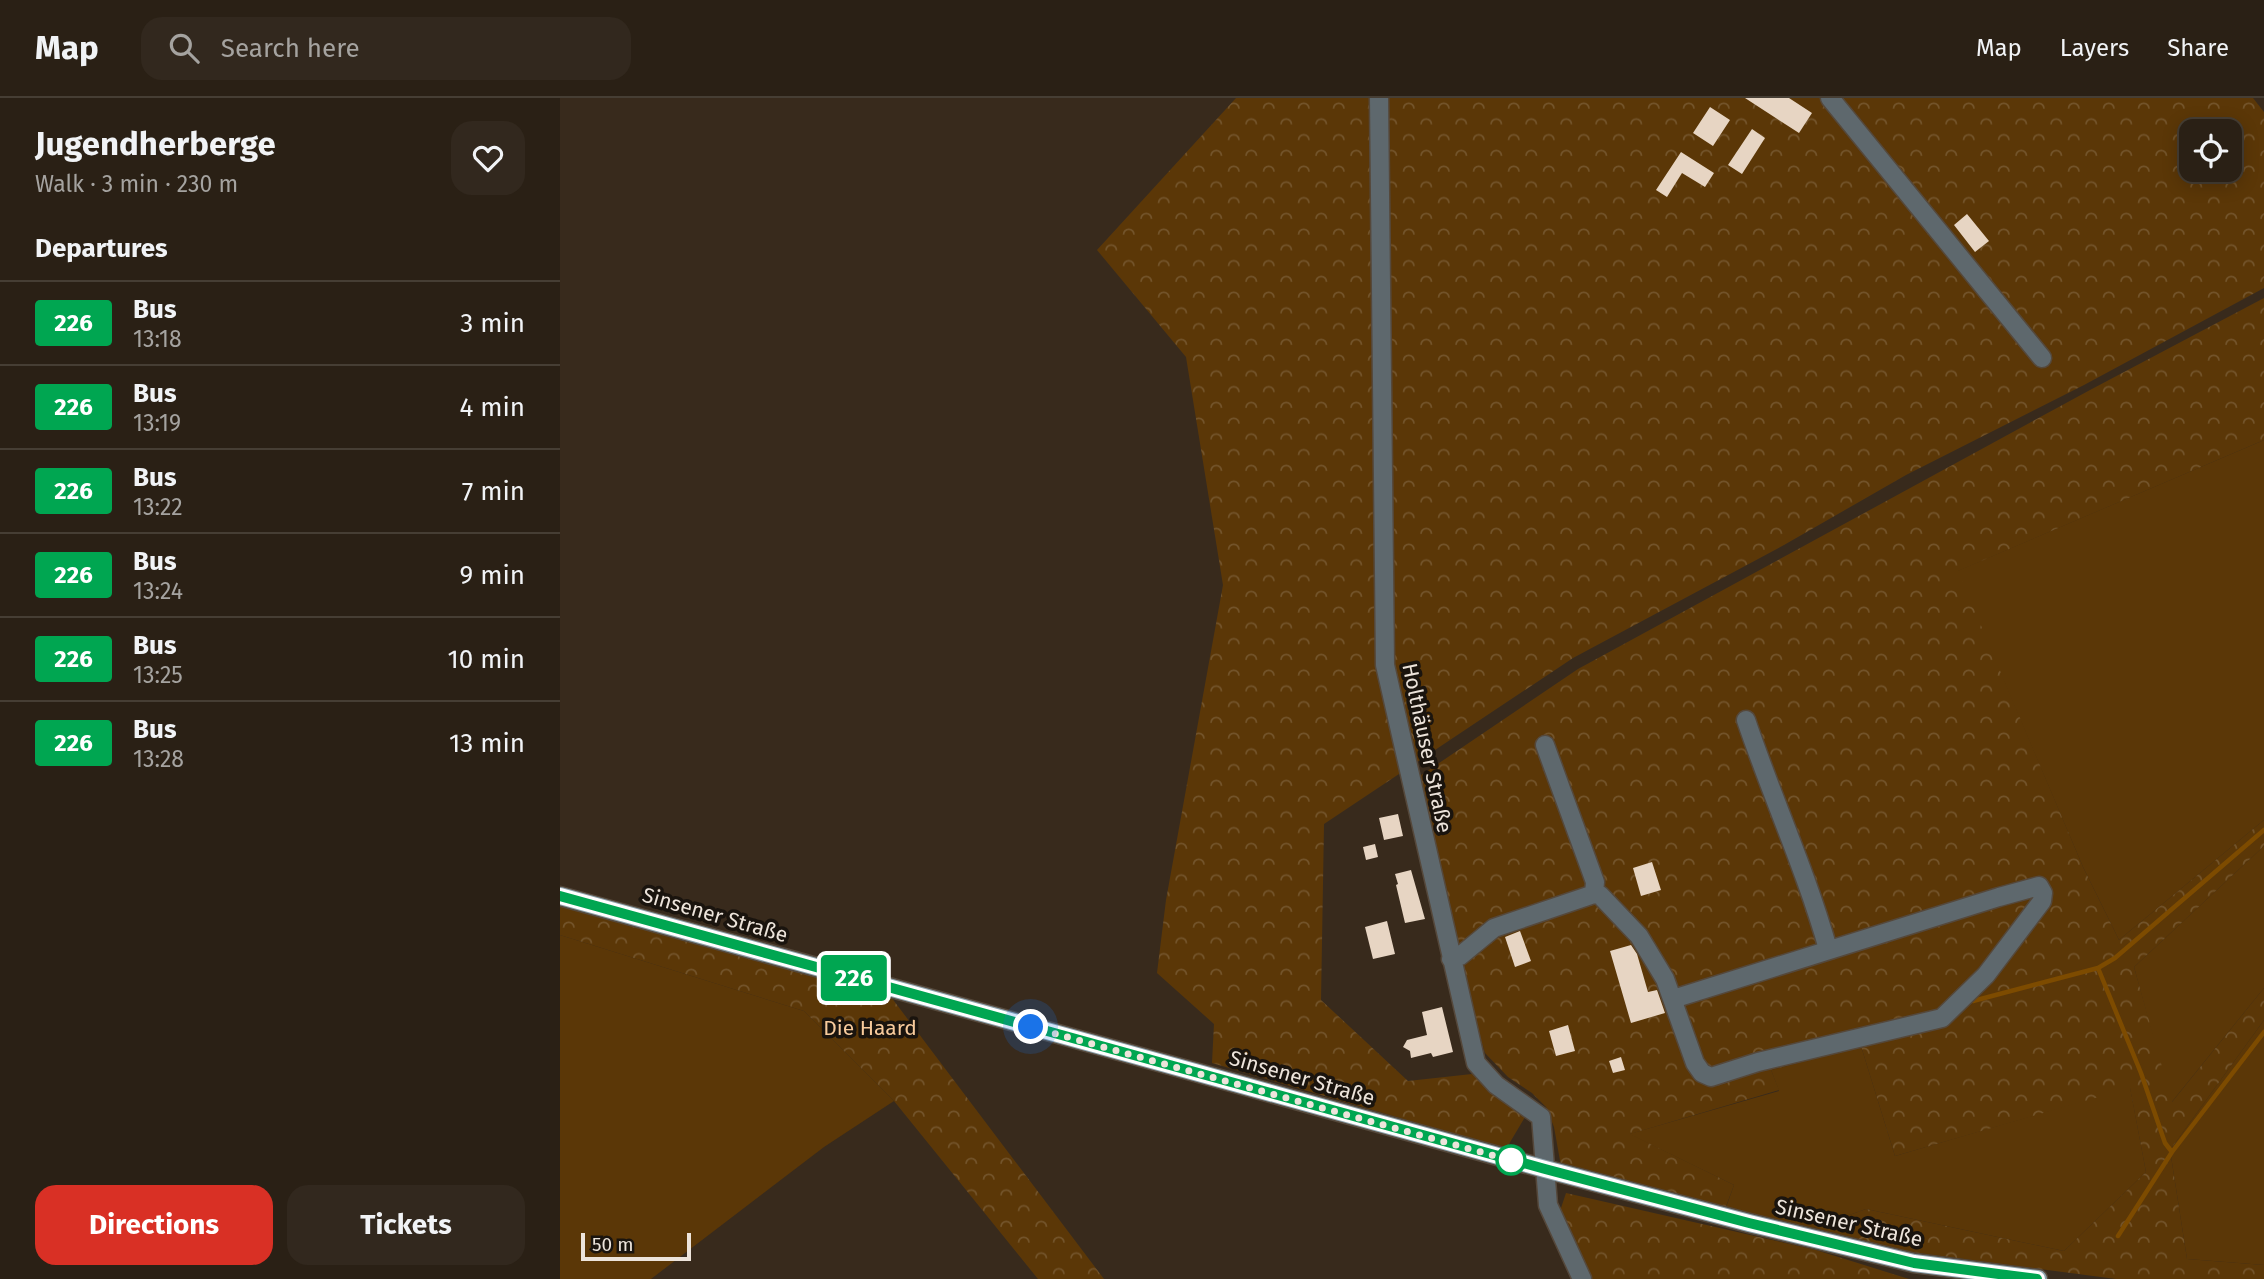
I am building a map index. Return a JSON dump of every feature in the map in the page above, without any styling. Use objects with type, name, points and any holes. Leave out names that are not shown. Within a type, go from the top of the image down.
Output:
[{"type":"main road","name":"Sinsener Straße","points":[[560,896],[1749,1223],[1914,1263],[2038,1279]]},
{"type":"street","name":"Holthäuser Straße","points":[[1379,98],[1384,665],[1476,1063],[1496,1086],[1541,1116],[1548,1205],[1582,1279]]},
{"type":"street","points":[[1830,98],[2042,358]]},
{"type":"street","points":[[1746,720],[1765,777],[1815,902],[1828,950]]},
{"type":"street","points":[[1545,745],[1595,882],[1594,894]]},
{"type":"street","points":[[1451,959],[1460,956],[1494,928],[1594,894],[1600,895],[1639,936],[1665,979],[1695,1063],[1702,1073],[1711,1077],[1758,1062],[1942,1018],[1986,975],[2042,901],[2043,892],[2039,886],[1673,999]]},
{"type":"green space","points":[[1236,98],[2253,98],[2264,112],[2264,288],[2084,385],[1906,475],[1784,545],[1573,658],[1324,824],[1321,1000],[1408,1081],[1472,1074],[1525,1117],[1506,1149],[1212,1063],[1214,1024],[1157,973],[1166,900],[1223,585],[1186,357],[1097,250]]},
{"type":"green space","points":[[2264,298],[2264,440],[1958,571],[2083,867],[2119,940],[2264,820],[2264,846],[2134,967],[2172,1102],[2264,988],[2264,1020],[2170,1150],[2187,1259],[2264,1265],[2264,1279],[2116,1279],[1911,1252],[1814,1228],[1866,1209],[2064,1251],[2146,1172],[2130,1088],[1895,1156],[1861,1046],[1771,1070],[1779,1090],[1630,1134],[1734,1185],[1725,1209],[1561,1166],[1554,1127],[1546,1107],[1532,1093],[1508,1077],[1485,1053],[1457,961],[1417,778],[1578,669]]},
{"type":"green space","points":[[2264,440],[2264,820],[2119,940],[2083,867],[1957,571]]},
{"type":"green space","points":[[2264,846],[2264,988],[2171,1103],[2134,967]]},
{"type":"green space","name":"Die Haard","points":[[560,905],[891,997],[1104,1279],[1038,1279],[894,1101],[804,1011],[560,935]]},
{"type":"green space","points":[[560,935],[804,1011],[894,1101],[824,1147],[651,1279],[560,1279]]},
{"type":"green space","points":[[2264,1020],[2264,1265],[2187,1259],[2170,1150]]},
{"type":"green space","points":[[1861,1046],[1895,1156],[2130,1087],[2146,1172],[2064,1251],[1866,1209],[1814,1228],[1725,1210],[1734,1185],[1629,1134],[1779,1091],[1771,1070]]},
{"type":"green space","points":[[1566,1193],[1816,1250],[1909,1279],[1591,1279],[1560,1211]]},
{"type":"building","points":[[1745,98],[1789,98],[1812,113],[1799,133]]},
{"type":"building","points":[[1710,107],[1730,120],[1713,146],[1693,133]]},
{"type":"building","points":[[1752,129],[1765,138],[1742,174],[1728,165]]},
{"type":"building","points":[[1681,152],[1714,173],[1705,187],[1682,173],[1667,197],[1656,190]]},
{"type":"building","points":[[1967,214],[1989,241],[1975,252],[1954,225]]},
{"type":"building","points":[[1398,814],[1403,836],[1384,840],[1379,818]]},
{"type":"building","points":[[1375,844],[1378,857],[1366,860],[1363,847]]},
{"type":"building","points":[[1652,862],[1661,890],[1641,896],[1633,868]]},
{"type":"building","points":[[1411,870],[1425,919],[1405,923],[1395,874]]},
{"type":"building","points":[[1387,921],[1395,954],[1373,959],[1365,927]]},
{"type":"building","points":[[1520,931],[1531,961],[1515,967],[1505,937]]},
{"type":"building","points":[[1631,945],[1637,954],[1648,992],[1657,990],[1665,1013],[1631,1023],[1610,951]]},
{"type":"building","points":[[1442,1007],[1453,1052],[1433,1057],[1431,1053],[1411,1058],[1410,1051],[1403,1047],[1407,1040],[1427,1035],[1422,1012]]},
{"type":"building","points":[[1568,1025],[1575,1051],[1556,1056],[1549,1031]]},
{"type":"building","points":[[1621,1057],[1625,1070],[1613,1073],[1609,1061]]},
{"type":"waterway","points":[[1973,1001],[2098,968],[2115,958],[2264,830]]},
{"type":"waterway","points":[[2098,968],[2141,1073],[2165,1143],[2172,1152]]},
{"type":"waterway","points":[[2118,1236],[2172,1152],[2264,1032]]},
{"type":"bus line","name":"226","points":[[560,896],[1749,1223],[1914,1263],[2037,1279]]},
{"type":"route","points":[[1031,1027],[1513,1161],[1511,1160]]}]
